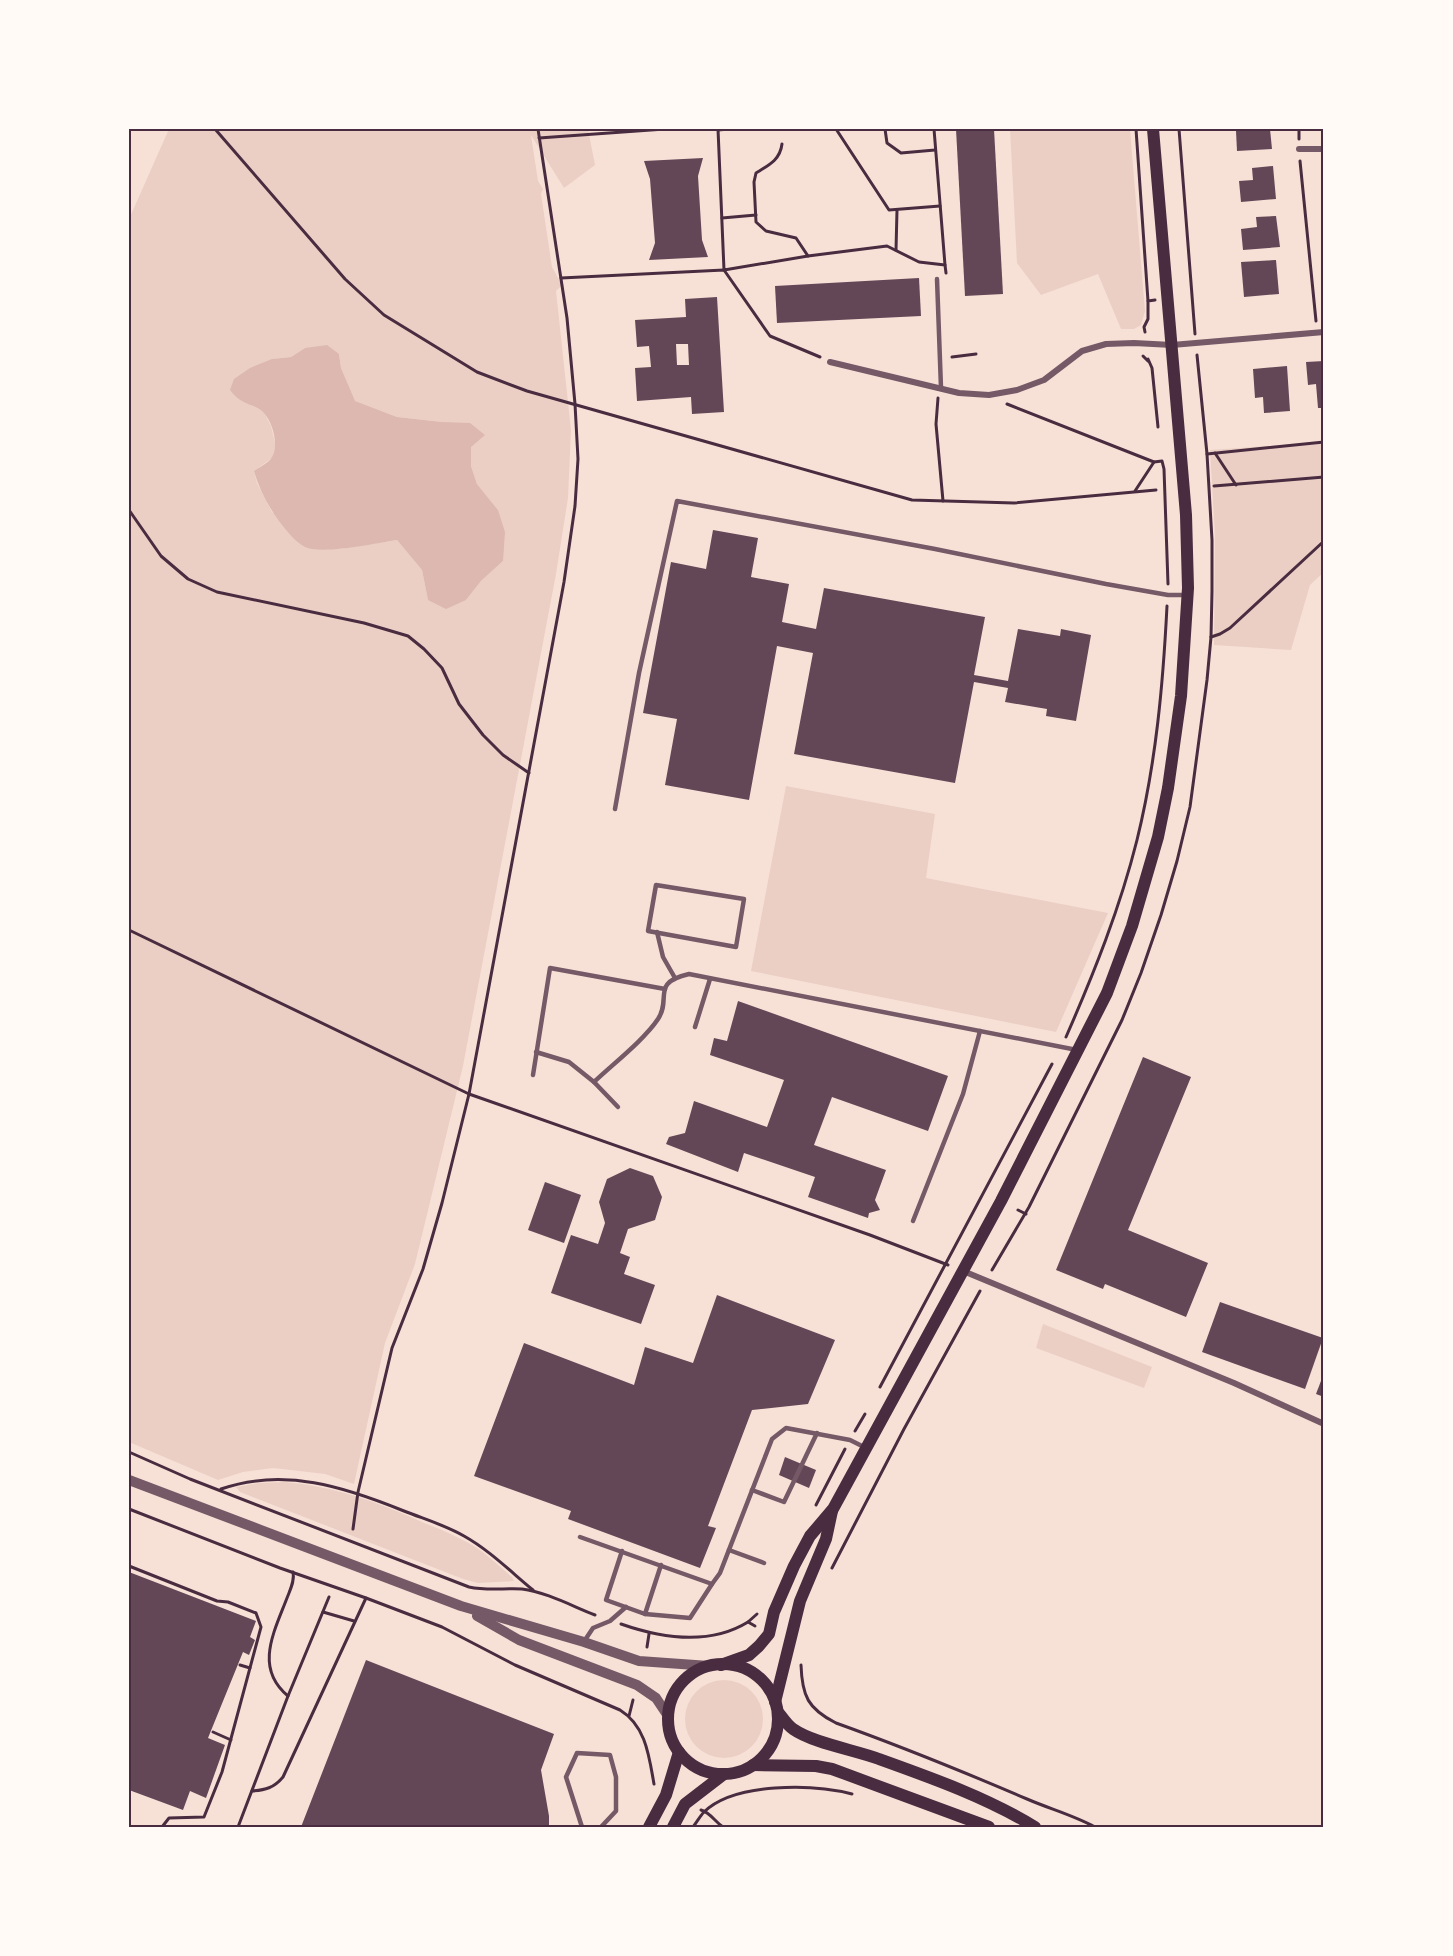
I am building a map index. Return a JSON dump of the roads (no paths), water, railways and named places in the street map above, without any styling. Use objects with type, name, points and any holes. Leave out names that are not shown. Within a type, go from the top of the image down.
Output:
[{"type":"main road","points":[[833,1509],[826,1539],[800,1601],[786,1653],[776,1707],[777,1727],[773,1742],[765,1755],[744,1770],[724,1774],[704,1771],[687,1760],[673,1741],[668,1716],[670,1705],[681,1684],[698,1670],[749,1655],[769,1634],[774,1612],[794,1566],[810,1536],[833,1509],[1080,1050],[1107,993],[1131,926],[1158,837],[1168,788],[1181,696],[1188,595],[1186,515],[1153,129]]},
{"type":"main road","points":[[715,1665],[735,1666],[748,1670],[760,1678],[769,1689],[776,1707],[791,1728],[803,1735],[879,1759],[956,1788],[1021,1818],[1035,1827]]},
{"type":"main road","points":[[649,1827],[666,1795],[679,1752]]},
{"type":"main road","points":[[753,1765],[816,1766],[831,1769],[989,1827]]},
{"type":"main road","points":[[673,1827],[686,1804],[724,1774]]},
{"type":"street","points":[[1299,149],[1324,149]]},
{"type":"street","points":[[830,362],[959,393],[989,395],[1017,390],[1044,380],[1083,351],[1106,344],[1172,345],[1320,332]]},
{"type":"street","points":[[963,1271],[1234,1383],[1324,1424]]},
{"type":"street","points":[[129,1480],[461,1606],[584,1642],[639,1661],[715,1665]]},
{"type":"street","points":[[461,1606],[519,1640],[637,1685],[656,1698],[668,1716]]},
{"type":"lane","points":[[937,279],[941,388]]},
{"type":"lane","points":[[615,808],[639,673],[676,501],[935,549],[1106,584],[1188,595]]},
{"type":"lane","points":[[656,885],[744,899],[736,947],[657,932],[648,931],[656,885]]},
{"type":"lane","points":[[657,932],[663,957],[675,978]]},
{"type":"lane","points":[[533,1075],[550,968],[665,989]]},
{"type":"lane","points":[[594,1082],[652,1027],[660,1016],[668,983],[675,978],[689,974],[1080,1050]]},
{"type":"lane","points":[[695,1027],[710,979]]},
{"type":"lane","points":[[913,1221],[963,1094],[980,1031]]},
{"type":"lane","points":[[536,1052],[569,1062],[594,1082],[618,1107]]},
{"type":"lane","points":[[622,1551],[606,1600],[645,1614],[690,1618],[720,1573],[772,1439],[786,1428],[850,1440],[866,1448]]},
{"type":"lane","points":[[752,1490],[784,1502],[817,1433]]},
{"type":"lane","points":[[580,1537],[712,1584]]},
{"type":"lane","points":[[729,1550],[764,1563]]},
{"type":"lane","points":[[645,1614],[661,1565]]},
{"type":"lane","points":[[584,1642],[593,1628],[610,1621],[626,1607]]},
{"type":"lane","points":[[582,1827],[566,1777],[577,1753],[610,1755],[616,1777],[616,1811],[601,1827]]}]
